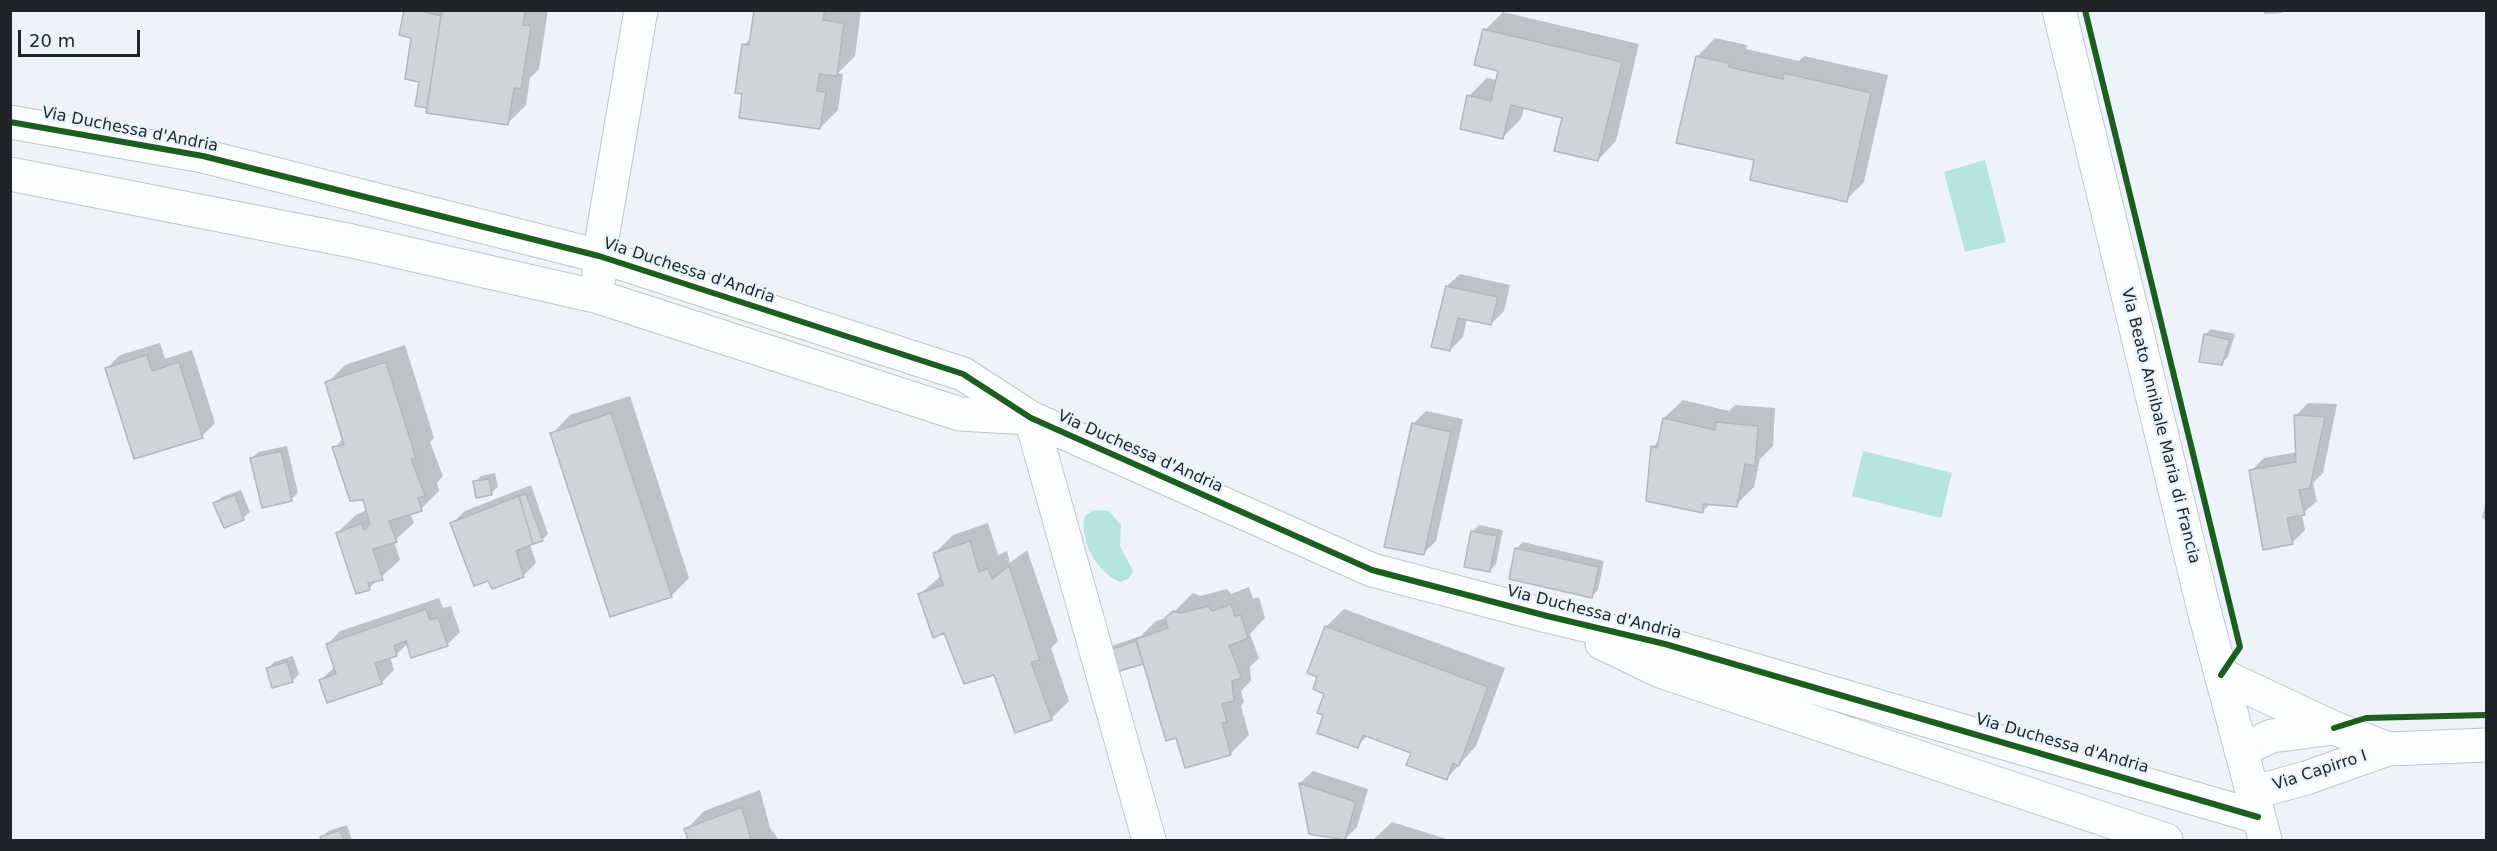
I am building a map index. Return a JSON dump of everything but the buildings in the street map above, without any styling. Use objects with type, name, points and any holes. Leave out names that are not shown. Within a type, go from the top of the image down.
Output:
[{"type":"street","points":[[598,297],[598,256],[641,10]]},
{"type":"street","name":"Via Beato Annibale Maria di Francia","points":[[2059,10],[2221,675],[2258,817]]},
{"type":"street","name":"Via Duchessa d'Andria","points":[[10,122],[203,156],[598,256],[963,374],[1031,418],[1372,570],[1676,647],[2176,791],[2258,817]]},
{"type":"street","name":"Via Duchessa d'Andria","points":[[10,174],[352,241],[598,297],[960,414],[1031,418]]},
{"type":"street","points":[[1031,418],[1149,840]]},
{"type":"street","name":"Via Duchessa d'Andria","points":[[1547,616],[1660,671],[2145,837]]},
{"type":"street","name":"Via Capirro I","points":[[2221,675],[2334,728],[2388,748]]},
{"type":"street","name":"Via Capirro I","points":[[2241,750],[2272,736],[2334,728]]},
{"type":"street","name":"Via Capirro I","points":[[2258,817],[2306,778],[2388,748],[2487,745]]},
{"type":"street","points":[[2145,837],[2176,791]]},
{"type":"shaded area","points":[[1985,160],[2006,242],[1965,252],[1944,172]]},
{"type":"shaded area","points":[[1863,451],[1952,473],[1941,518],[1852,496]]},
{"type":"shaded area","points":[[1094,510],[1109,511],[1121,525],[1120,546],[1133,571],[1129,578],[1121,582],[1105,572],[1087,545],[1084,535],[1085,516]]},
{"type":"cycle path","points":[[2085,10],[2240,647],[2221,675]]},
{"type":"cycle path","points":[[10,122],[203,156],[599,256],[963,374],[1031,418],[1372,570],[1665,644],[2258,817]]},
{"type":"cycle path","points":[[2334,728],[2366,718],[2486,715]]}]
